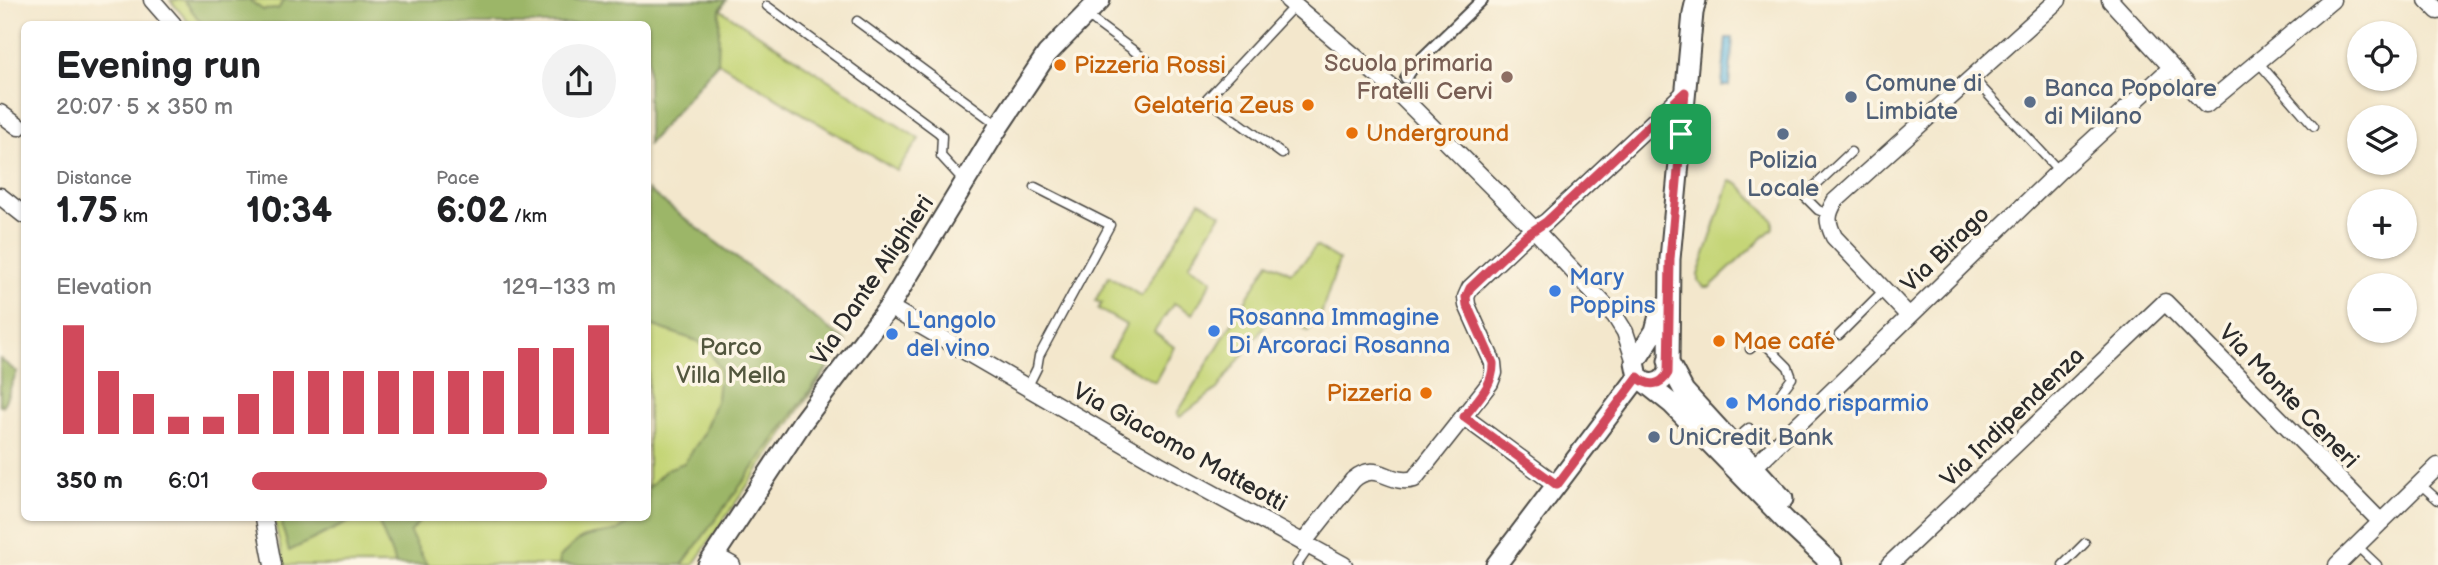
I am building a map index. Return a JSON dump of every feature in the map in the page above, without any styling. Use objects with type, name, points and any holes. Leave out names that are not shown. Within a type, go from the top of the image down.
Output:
[{"type":"street","points":[[152,0],[170,21]]},
{"type":"street","name":"Via Dante Alighieri","points":[[711,560],[803,422],[889,307],[999,126],[1047,54],[1100,0]]},
{"type":"street","points":[[1401,85],[1413,68],[1482,0]]},
{"type":"street","points":[[1909,316],[1844,250],[1828,219],[1835,201],[2058,0]]},
{"type":"street","points":[[2110,0],[2206,105],[2332,0]]},
{"type":"street","points":[[2427,0],[2438,11]]},
{"type":"street","points":[[1292,3],[1401,85],[1615,316],[1640,368],[1654,384],[1663,380],[1668,373],[1670,259],[1692,4]]},
{"type":"street","name":"Via Birago","points":[[1754,467],[2059,171],[2171,68]]},
{"type":"street","points":[[1307,545],[1353,480],[1363,472],[1377,472],[1405,482],[1414,480],[1490,383],[1494,373],[1493,363],[1467,305],[1466,297],[1470,288],[1534,229],[1546,222],[1685,92]]},
{"type":"street","points":[[0,113],[19,127]]},
{"type":"street","points":[[0,196],[21,213]]},
{"type":"street","points":[[1640,368],[1657,326],[1670,259]]},
{"type":"street","name":"Via Monte Ceneri","points":[[2165,302],[2381,522]]},
{"type":"street","name":"Via Indipendenza","points":[[1889,565],[2165,302]]},
{"type":"street","name":"Via Giacomo Matteotti","points":[[889,307],[1159,464],[1344,565]]},
{"type":"street","points":[[1496,565],[1557,485],[1651,349],[1665,356],[1684,391],[1842,565]]},
{"type":"street","points":[[1640,368],[1786,521],[1833,565]]},
{"type":"street","points":[[1464,417],[1557,485]]},
{"type":"street","points":[[2337,565],[2438,466]]},
{"type":"street","points":[[265,521],[273,565]]},
{"type":"street","points":[[711,560],[732,565]]},
{"type":"lane","points":[[1282,154],[1207,99],[1292,3]]},
{"type":"lane","points":[[767,6],[939,132],[942,136],[941,156],[965,183]]},
{"type":"lane","points":[[1085,14],[1149,62]]},
{"type":"lane","points":[[857,21],[999,126]]},
{"type":"lane","points":[[2258,62],[2314,126]]},
{"type":"lane","points":[[1971,76],[2059,171]]},
{"type":"lane","points":[[1828,219],[1804,196],[1851,152]]},
{"type":"lane","points":[[1027,388],[1037,368],[1039,355],[1110,225],[1035,187]]},
{"type":"lane","points":[[1839,335],[1884,290]]},
{"type":"lane","points":[[1750,349],[1760,340],[1788,367],[1792,378],[1774,402]]},
{"type":"lane","points":[[1731,443],[1749,428]]},
{"type":"lane","points":[[2420,484],[2438,500]]},
{"type":"lane","points":[[2063,565],[2085,543]]},
{"type":"lane","points":[[1297,565],[1307,545]]},
{"type":"lane","points":[[2357,546],[2377,565]]},
{"type":"green space","points":[[170,0],[726,0],[721,10],[919,139],[897,171],[718,62],[651,140],[651,21],[188,21]]},
{"type":"green space","points":[[184,0],[249,0],[263,10],[278,9],[284,0],[726,0],[720,9],[718,62],[651,140],[651,21],[200,21]]},
{"type":"green space","points":[[1730,181],[1738,183],[1773,220],[1773,228],[1710,287],[1704,287],[1698,281],[1698,275]]},
{"type":"green space","name":"Parco Villa Mella","points":[[651,192],[846,342],[693,565],[284,565],[275,521],[651,521]]},
{"type":"green space","points":[[651,192],[846,342],[682,565],[560,565],[559,558],[582,538],[616,531],[630,521],[651,521],[651,485],[667,469],[684,463],[703,435],[717,398],[720,369],[708,350],[697,341],[651,325]]},
{"type":"green space","points":[[1200,201],[1221,214],[1189,265],[1212,280],[1193,314],[1174,303],[1154,332],[1174,347],[1155,382],[1109,356],[1126,325],[1098,309],[1102,303],[1095,301],[1109,276],[1141,296]]},
{"type":"green space","points":[[1316,246],[1339,260],[1320,318],[1308,331],[1276,310],[1217,389],[1180,417],[1177,414],[1269,262],[1291,273]]},
{"type":"green space","points":[[0,359],[17,372],[3,406],[0,405]]},
{"type":"green space","points":[[281,521],[351,521],[289,551]]},
{"type":"green space","points":[[378,521],[420,521],[410,533],[427,565],[396,565]]},
{"type":"water","points":[[1726,38],[1733,38],[1729,86],[1722,86]]},
{"type":"place","name":"Pizzeria Rossi","points":[[1060,65]]},
{"type":"place","name":"Scuola primaria Fratelli Cervi","points":[[1507,77]]},
{"type":"place","name":"Comune di Limbiate","points":[[1851,97]]},
{"type":"place","name":"Banca Popolare di Milano","points":[[2030,102]]},
{"type":"place","name":"Gelateria Zeus","points":[[1308,105]]},
{"type":"place","name":"Underground","points":[[1352,133]]},
{"type":"place","name":"Polizia Locale","points":[[1783,134]]},
{"type":"place","name":"Mary Poppins","points":[[1555,291]]},
{"type":"place","name":"Rosanna Immagine Di Arcoraci Rosanna","points":[[1214,331]]},
{"type":"place","name":"L'angolo del vino","points":[[892,334]]},
{"type":"place","name":"Mae café","points":[[1719,341]]},
{"type":"place","name":"Pizzeria","points":[[1426,393]]},
{"type":"place","name":"Mondo risparmio","points":[[1732,403]]},
{"type":"place","name":"UniCredit Bank","points":[[1654,437]]},
{"type":"route","points":[[1685,92],[1681,134],[1670,259],[1670,366],[1667,376],[1654,384],[1647,384],[1638,377],[1557,485],[1464,417],[1490,383],[1494,373],[1493,363],[1467,305],[1466,297],[1470,288],[1525,236],[1546,222],[1685,92]]}]
